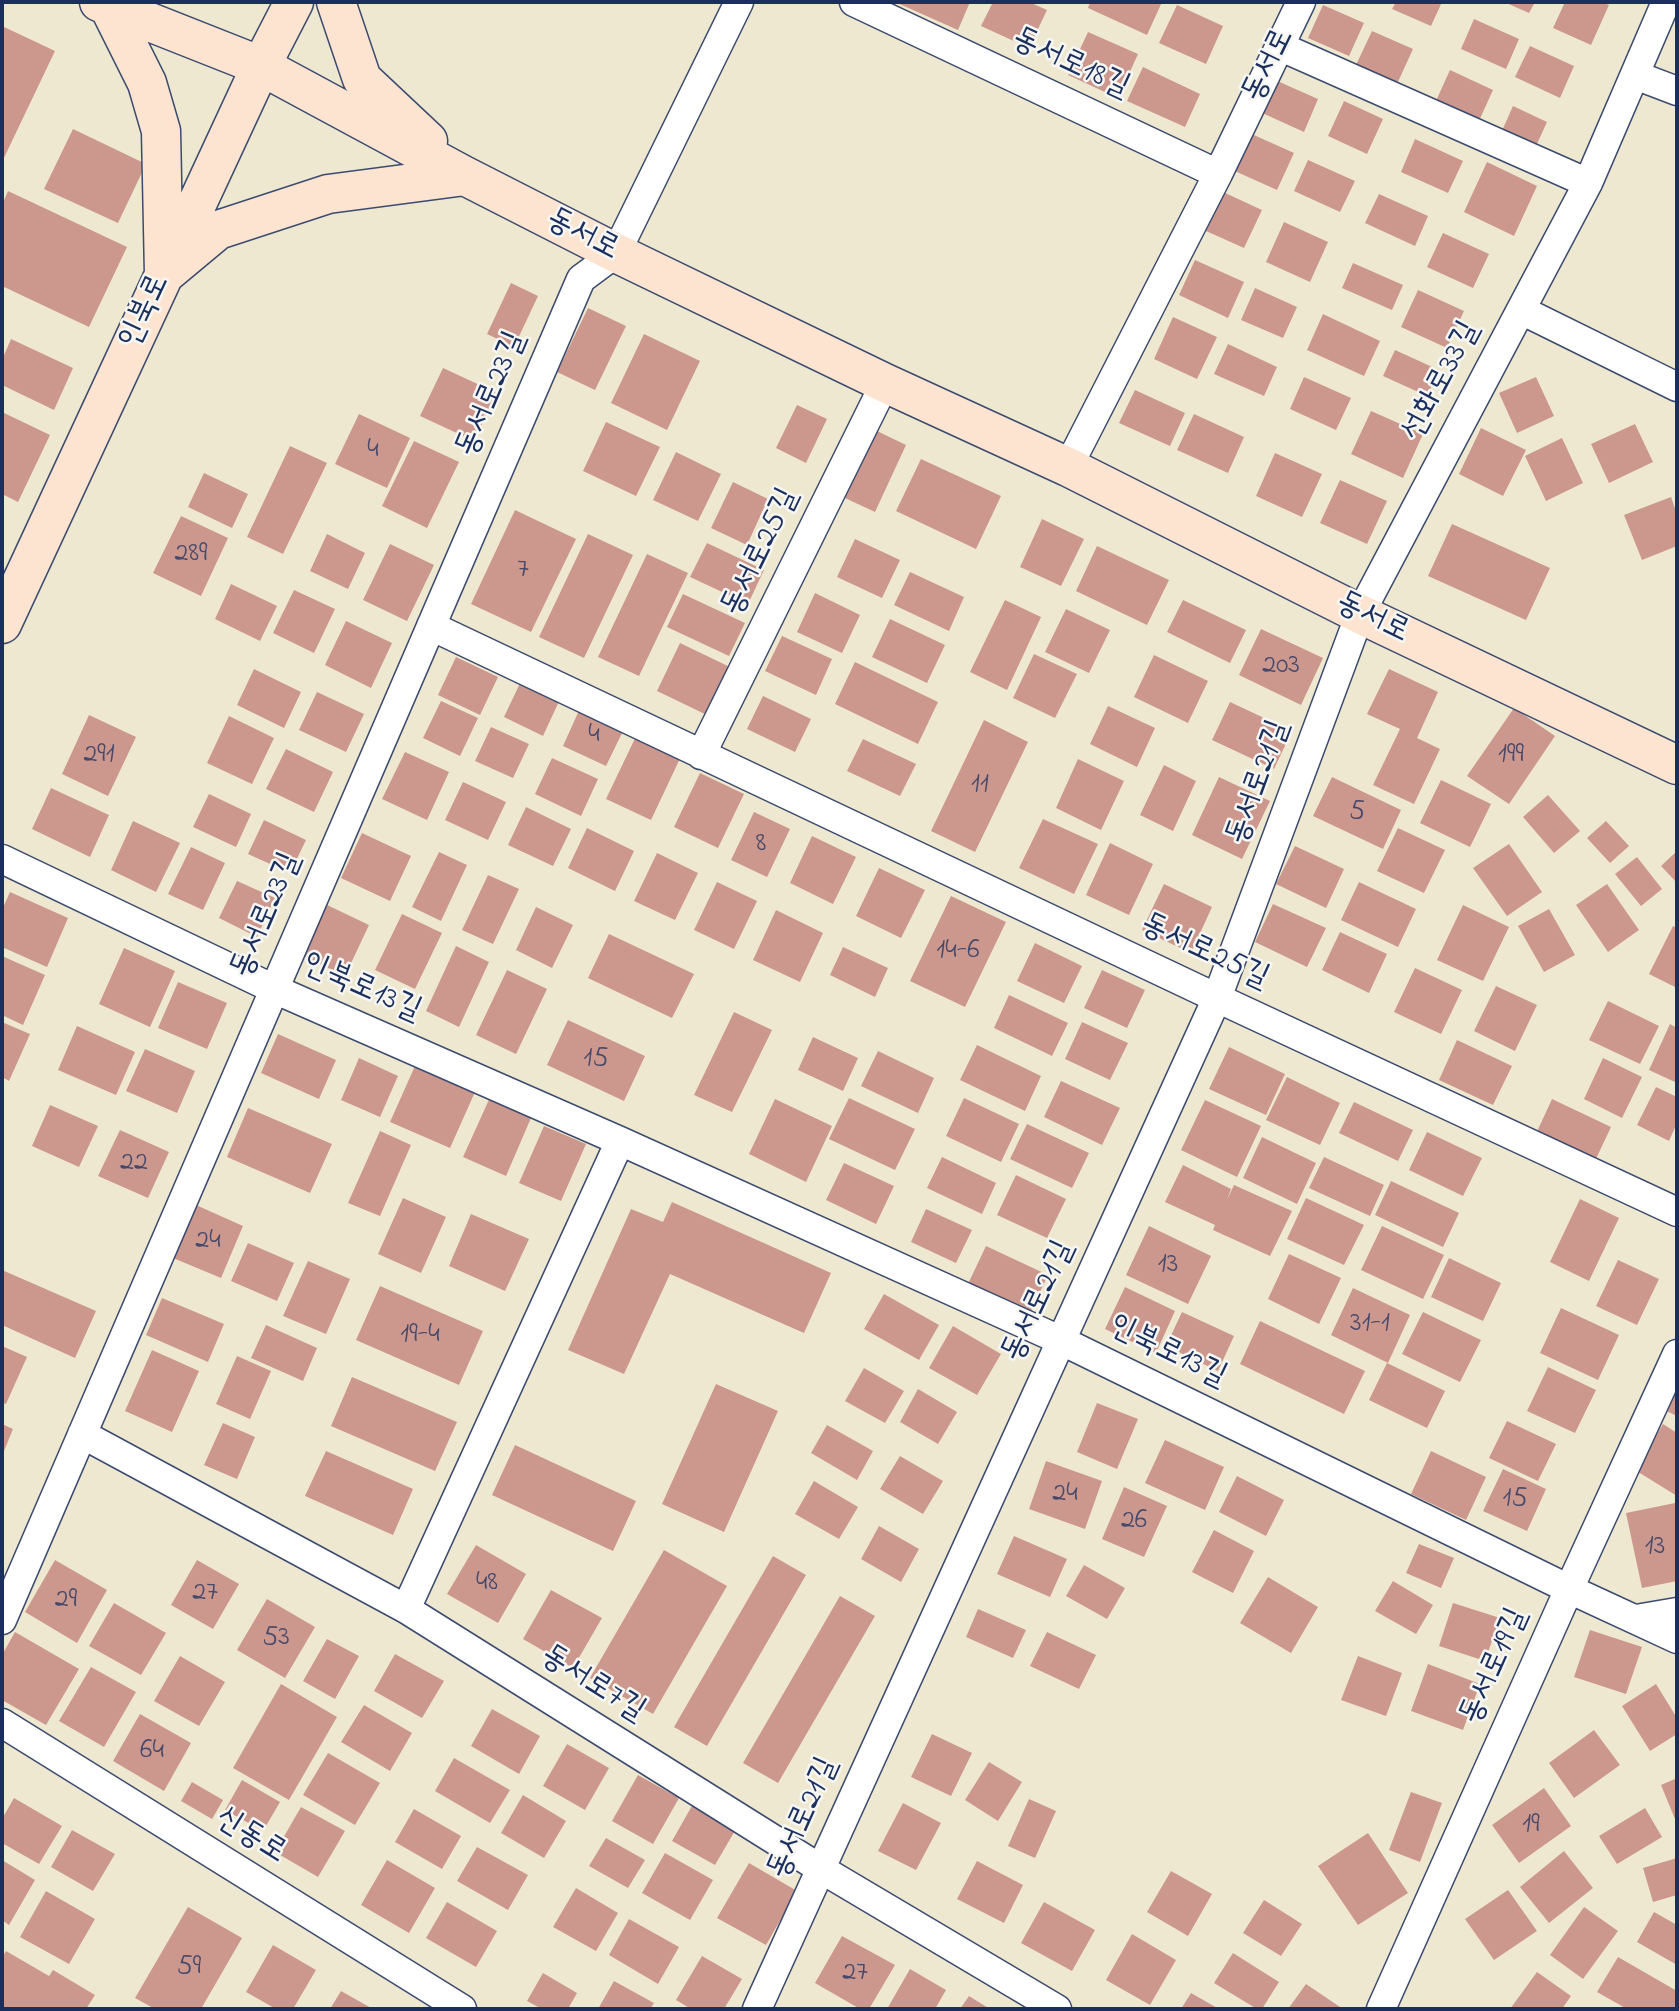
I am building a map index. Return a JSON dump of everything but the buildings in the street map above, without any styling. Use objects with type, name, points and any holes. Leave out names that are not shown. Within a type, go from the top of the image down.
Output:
[{"type":"street","name":"인북로","points":[[2,624],[261,66],[294,2]]},
{"type":"street","points":[[336,2],[362,79],[465,176]]},
{"type":"street","points":[[616,253],[739,2]]},
{"type":"street","name":"동서로18길","points":[[854,2],[1218,174]]},
{"type":"street","name":"동서로","points":[[1068,467],[1218,174],[1301,2]]},
{"type":"street","name":"선화로33길","points":[[1360,614],[1588,183],[1666,2]]},
{"type":"street","name":"동서로","points":[[114,3],[261,66],[465,176],[616,253],[885,383],[1068,467],[1360,614],[1677,765]]},
{"type":"street","points":[[114,3],[148,83],[161,131],[164,275]]},
{"type":"street","points":[[1279,46],[1588,183]]},
{"type":"street","points":[[1635,75],[1677,91]]},
{"type":"street","points":[[164,275],[218,230],[328,194],[465,176]]},
{"type":"street","name":"동서로23길","points":[[2,1620],[581,279],[616,253]]},
{"type":"street","points":[[1521,310],[1677,387]]},
{"type":"street","name":"동서로25길","points":[[701,755],[885,383]]},
{"type":"street","name":"동서로21길","points":[[757,2009],[1217,998],[1360,614]]},
{"type":"street","name":"동서로25길","points":[[431,626],[1217,998],[1677,1212]]},
{"type":"street","name":"인북로13길","points":[[2,859],[274,989],[620,1141],[1060,1340],[1569,1589],[1677,1639]]},
{"type":"street","points":[[406,1609],[620,1141]]},
{"type":"street","name":"동서로19길","points":[[1381,2009],[1677,1354]]},
{"type":"street","name":"동서로7길","points":[[82,1434],[406,1609],[821,1869],[1056,2009]]},
{"type":"street","points":[[1636,1619],[1677,1612]]},
{"type":"street","name":"신동로","points":[[2,1723],[462,2009]]}]
